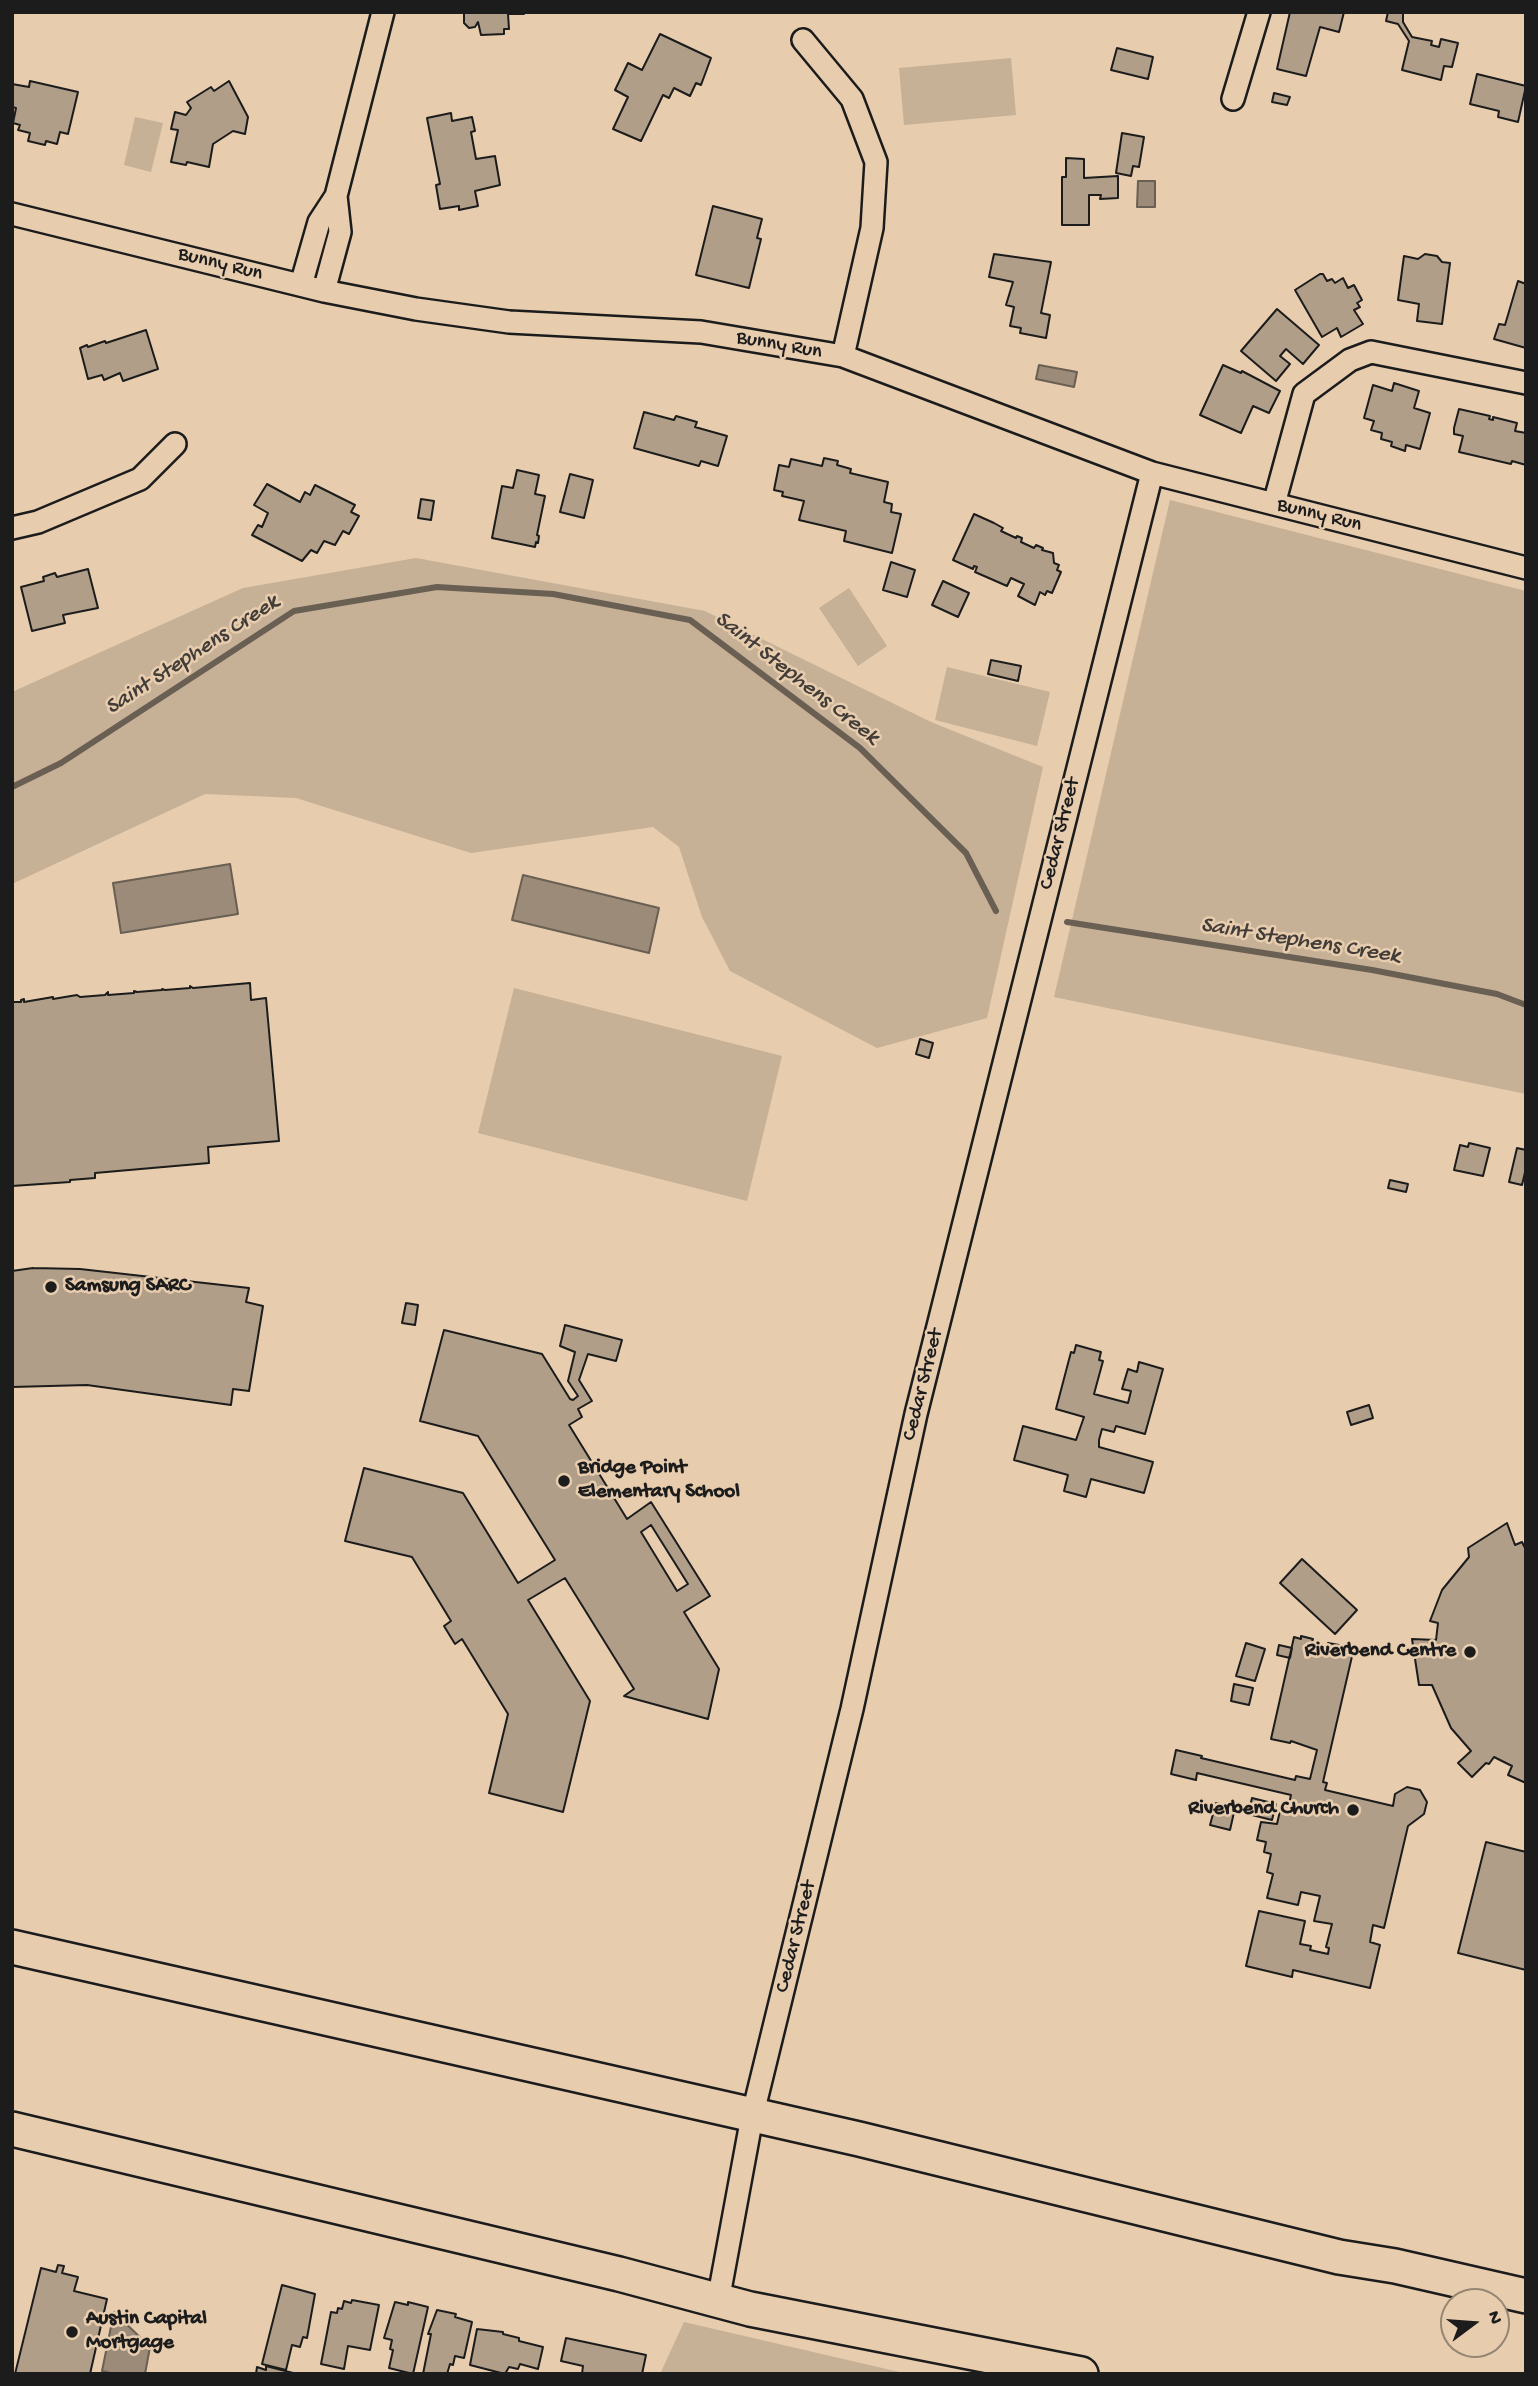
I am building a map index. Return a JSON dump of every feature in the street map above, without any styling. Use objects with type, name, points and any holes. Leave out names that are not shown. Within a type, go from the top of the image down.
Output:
[{"type":"highway","points":[[12,1947],[752,2117],[859,2139],[1339,2257],[1526,2296]]},
{"type":"highway","points":[[12,2129],[620,2274],[718,2301],[811,2322],[1081,2374]]},
{"type":"street","points":[[301,285],[319,222],[336,196],[383,12]]},
{"type":"street","points":[[1233,99],[1259,12]]},
{"type":"street","points":[[803,40],[852,99],[876,162],[872,228],[843,356]]},
{"type":"street","points":[[324,291],[340,232],[336,196]]},
{"type":"street","name":"Bunny Run","points":[[12,214],[324,291],[416,309],[482,318],[701,332],[843,356],[1152,473],[1526,568]]},
{"type":"street","points":[[1274,504],[1304,394],[1350,360],[1371,352],[1526,383]]},
{"type":"street","points":[[12,528],[38,522],[140,480],[175,444]]},
{"type":"street","name":"Cedar Street","points":[[718,2301],[752,2117],[852,1709],[916,1415],[1152,473]]},
{"type":"shaded area","points":[[1011,58],[1016,115],[904,125],[899,68]]},
{"type":"shaded area","points":[[135,117],[163,123],[151,172],[124,165]]},
{"type":"shaded area","points":[[1138,181],[1155,181],[1155,207],[1137,207]]},
{"type":"shaded area","points":[[1039,365],[1077,372],[1074,387],[1036,379]]},
{"type":"shaded area","points":[[1170,500],[1526,591],[1526,1094],[1054,997]]},
{"type":"shaded area","points":[[416,558],[705,611],[931,722],[1043,767],[987,1018],[877,1048],[730,971],[702,917],[679,847],[653,827],[471,853],[296,798],[205,794],[12,884],[12,692],[243,588]]},
{"type":"shaded area","points":[[849,588],[887,646],[858,666],[819,608]]},
{"type":"shaded area","points":[[947,667],[1050,692],[1037,746],[935,720]]},
{"type":"shaded area","points":[[230,864],[238,914],[121,933],[113,883]]},
{"type":"shaded area","points":[[523,875],[659,908],[649,953],[512,920]]},
{"type":"shaded area","points":[[514,988],[782,1056],[747,1201],[478,1133]]},
{"type":"shaded area","points":[[114,2312],[150,2347],[145,2374],[114,2374],[102,2371]]},
{"type":"shaded area","points":[[684,2322],[908,2374],[660,2374]]},
{"type":"building","points":[[464,12],[524,14],[508,14],[509,29],[504,29],[504,34],[481,35],[478,22],[475,27],[469,28],[464,23]]},
{"type":"building","points":[[1290,12],[1344,12],[1339,32],[1320,27],[1306,76],[1277,69]]},
{"type":"building","points":[[1388,12],[1403,13],[1403,22],[1412,37],[1432,41],[1431,45],[1439,47],[1441,39],[1458,43],[1452,67],[1444,66],[1441,80],[1402,70],[1409,41],[1398,24],[1386,21]]},
{"type":"building","points":[[660,34],[711,58],[701,85],[696,83],[690,96],[674,88],[669,98],[663,95],[641,141],[613,129],[628,97],[615,90],[628,63],[642,70]]},
{"type":"building","points":[[1117,48],[1153,57],[1148,79],[1111,70]]},
{"type":"building","points":[[1477,74],[1526,86],[1518,122],[1498,117],[1499,111],[1470,104]]},
{"type":"building","points":[[30,81],[78,92],[68,134],[60,132],[57,144],[46,141],[45,145],[28,141],[30,133],[18,130],[20,125],[13,123],[16,108],[12,107],[12,84],[29,87]]},
{"type":"building","points":[[229,81],[248,117],[245,134],[233,131],[213,144],[209,167],[171,162],[178,130],[171,129],[175,112],[186,115],[191,108],[187,102],[211,87],[214,91]]},
{"type":"building","points":[[1274,93],[1290,97],[1287,105],[1272,102]]},
{"type":"building","points":[[451,113],[452,121],[472,117],[475,131],[471,132],[476,159],[495,156],[500,185],[475,191],[478,206],[459,210],[459,206],[440,209],[436,185],[440,184],[427,118]]},
{"type":"building","points":[[1122,133],[1144,137],[1139,167],[1133,166],[1131,176],[1116,173]]},
{"type":"building","points":[[1066,158],[1084,159],[1084,178],[1118,176],[1118,198],[1100,199],[1101,195],[1089,195],[1089,225],[1062,225],[1062,177],[1066,177]]},
{"type":"building","points":[[713,206],[762,219],[757,238],[761,239],[749,288],[696,275]]},
{"type":"building","points":[[994,254],[1051,262],[1041,313],[1050,315],[1046,338],[1020,333],[1021,328],[1010,326],[1014,307],[1006,305],[1013,282],[989,277]]},
{"type":"building","points":[[1425,254],[1437,256],[1442,262],[1450,263],[1442,324],[1417,321],[1419,304],[1398,300],[1404,256],[1418,259]]},
{"type":"building","points":[[1323,274],[1327,281],[1332,279],[1335,283],[1343,278],[1348,288],[1354,285],[1362,300],[1357,303],[1360,307],[1354,310],[1363,324],[1341,337],[1337,328],[1322,337],[1295,290]]},
{"type":"building","points":[[1518,281],[1526,284],[1526,348],[1494,339],[1499,324],[1505,325]]},
{"type":"building","points":[[1277,309],[1319,345],[1303,364],[1286,349],[1280,356],[1290,364],[1276,381],[1241,351]]},
{"type":"building","points":[[146,330],[158,369],[123,381],[120,373],[104,380],[102,375],[88,379],[80,348]]},
{"type":"building","points":[[1223,365],[1241,373],[1242,371],[1280,391],[1269,413],[1253,406],[1241,433],[1200,415]]},
{"type":"building","points":[[1394,383],[1419,391],[1414,408],[1430,413],[1420,449],[1406,445],[1405,451],[1391,446],[1392,442],[1381,439],[1382,433],[1371,430],[1374,421],[1364,418],[1373,385],[1392,391]]},
{"type":"building","points":[[1459,409],[1490,416],[1489,419],[1493,420],[1493,417],[1517,423],[1515,431],[1526,433],[1526,465],[1459,452],[1463,436],[1454,434],[1454,428]]},
{"type":"building","points":[[644,412],[674,420],[676,416],[697,422],[695,427],[727,436],[718,466],[701,461],[699,466],[634,448]]},
{"type":"building","points":[[824,458],[838,461],[837,465],[851,469],[850,473],[888,482],[884,502],[892,504],[891,512],[901,514],[892,553],[844,541],[846,531],[799,520],[804,501],[782,496],[783,492],[774,490],[779,465],[789,467],[791,459],[822,466]]},
{"type":"building","points":[[517,470],[539,475],[535,494],[545,496],[537,535],[538,543],[536,542],[535,547],[492,538],[502,486],[513,488]]},
{"type":"building","points":[[570,474],[593,480],[584,518],[560,512]]},
{"type":"building","points":[[267,484],[300,502],[305,492],[310,495],[315,485],[355,505],[351,512],[359,516],[349,534],[343,531],[335,545],[324,541],[317,553],[311,550],[302,561],[252,535],[258,525],[262,527],[268,513],[254,505]]},
{"type":"building","points":[[421,499],[434,501],[431,520],[418,518]]},
{"type":"building","points":[[974,514],[1003,528],[1001,531],[1022,538],[1021,542],[1053,553],[1054,563],[1059,565],[1057,570],[1061,572],[1052,593],[1047,591],[1045,595],[1040,592],[1035,605],[1018,596],[1024,584],[1011,578],[1007,586],[975,572],[977,567],[974,566],[973,569],[953,560]]},
{"type":"building","points":[[891,562],[915,570],[907,597],[883,590]]},
{"type":"building","points":[[88,569],[98,608],[63,615],[65,623],[32,631],[21,587],[44,581],[43,577],[55,573],[57,577]]},
{"type":"building","points":[[943,581],[969,593],[958,617],[932,605]]},
{"type":"building","points":[[991,660],[1021,666],[1018,681],[988,674]]},
{"type":"building","points":[[250,983],[251,1000],[266,998],[279,1141],[208,1147],[209,1163],[95,1173],[95,1178],[70,1182],[12,1186],[12,1002],[77,995],[105,995],[108,992],[108,995]]},
{"type":"building","points":[[920,1039],[933,1043],[929,1058],[916,1054]]},
{"type":"building","points":[[1469,1143],[1490,1148],[1483,1176],[1454,1170],[1460,1145],[1468,1147]]},
{"type":"building","points":[[1517,1148],[1526,1150],[1522,1185],[1509,1182]]},
{"type":"building","points":[[1390,1180],[1408,1184],[1406,1192],[1388,1188]]},
{"type":"building","points":[[33,1268],[80,1269],[249,1288],[246,1302],[263,1306],[249,1391],[233,1389],[231,1405],[87,1385],[12,1387],[12,1271]]},
{"type":"building","points":[[406,1303],[418,1305],[415,1325],[402,1323]]},
{"type":"building","points":[[565,1325],[622,1340],[616,1361],[588,1354],[579,1380],[592,1401],[578,1409],[582,1417],[569,1425],[627,1519],[651,1502],[710,1596],[684,1612],[719,1669],[708,1719],[624,1696],[634,1689],[565,1578],[528,1600],[590,1701],[563,1812],[489,1793],[508,1714],[462,1639],[455,1644],[444,1626],[451,1621],[412,1557],[345,1541],[364,1468],[463,1493],[518,1583],[555,1560],[478,1436],[420,1421],[444,1330],[542,1354],[573,1400],[578,1396],[568,1381],[575,1352],[560,1346]],"holes":[[[651,1525],[688,1584],[677,1591],[641,1532]]]},
{"type":"building","points":[[1076,1345],[1101,1352],[1099,1360],[1103,1361],[1094,1394],[1128,1403],[1131,1391],[1122,1389],[1128,1369],[1137,1372],[1139,1362],[1163,1369],[1145,1434],[1116,1426],[1114,1432],[1102,1429],[1099,1440],[1099,1447],[1153,1462],[1144,1493],[1091,1479],[1086,1497],[1064,1491],[1068,1475],[1014,1460],[1023,1426],[1076,1440],[1084,1417],[1056,1409],[1071,1352],[1074,1353]]},
{"type":"building","points":[[1369,1405],[1373,1418],[1351,1425],[1347,1412]]},
{"type":"building","name":"Riverbend Centre","points":[[1507,1523],[1515,1545],[1522,1542],[1526,1550],[1526,1783],[1508,1775],[1512,1766],[1494,1757],[1472,1777],[1458,1763],[1471,1751],[1451,1728],[1432,1685],[1419,1685],[1412,1639],[1436,1640],[1438,1623],[1430,1621],[1442,1590],[1469,1557],[1468,1548]]},
{"type":"building","points":[[1302,1559],[1357,1610],[1335,1634],[1280,1583]]},
{"type":"building","name":"Riverbend Church","points":[[1301,1636],[1327,1646],[1328,1643],[1339,1645],[1338,1648],[1353,1652],[1323,1782],[1327,1783],[1325,1790],[1393,1806],[1395,1794],[1407,1787],[1420,1790],[1427,1802],[1424,1814],[1408,1826],[1384,1928],[1373,1925],[1370,1942],[1380,1945],[1370,1988],[1293,1970],[1292,1977],[1246,1966],[1259,1911],[1305,1921],[1300,1944],[1311,1946],[1310,1950],[1328,1954],[1329,1948],[1326,1947],[1332,1924],[1314,1921],[1320,1896],[1301,1892],[1298,1905],[1267,1898],[1273,1874],[1267,1872],[1271,1854],[1264,1852],[1266,1842],[1257,1840],[1261,1822],[1277,1824],[1282,1802],[1289,1804],[1291,1795],[1197,1773],[1196,1780],[1171,1774],[1176,1750],[1295,1780],[1296,1776],[1310,1779],[1317,1750],[1291,1741],[1271,1739],[1294,1637],[1301,1639]]},
{"type":"building","points":[[1246,1643],[1265,1649],[1255,1681],[1236,1676]]},
{"type":"building","points":[[1279,1645],[1292,1648],[1290,1658],[1277,1655]]},
{"type":"building","points":[[1234,1684],[1253,1688],[1249,1705],[1231,1701]]},
{"type":"building","points":[[1252,1798],[1276,1804],[1272,1820],[1248,1814]]},
{"type":"building","points":[[1216,1803],[1235,1808],[1230,1830],[1210,1825]]},
{"type":"building","points":[[1486,1842],[1526,1852],[1526,1970],[1458,1953]]},
{"type":"building","points":[[58,2265],[64,2266],[62,2273],[78,2277],[74,2291],[107,2299],[90,2374],[15,2374],[41,2268],[56,2272]]},
{"type":"building","points":[[282,2285],[315,2294],[307,2338],[303,2337],[300,2347],[292,2345],[286,2370],[262,2364]]},
{"type":"building","points":[[352,2300],[379,2305],[370,2350],[348,2346],[344,2369],[321,2364],[331,2312],[337,2313],[338,2308],[342,2309],[344,2301],[351,2303]]},
{"type":"building","points":[[395,2302],[428,2307],[413,2374],[389,2368],[392,2340],[384,2338]]},
{"type":"building","points":[[437,2310],[456,2314],[455,2317],[472,2322],[464,2358],[455,2356],[447,2374],[423,2374],[431,2334],[428,2334]]},
{"type":"building","points":[[477,2329],[503,2332],[519,2338],[519,2341],[543,2347],[538,2369],[520,2364],[518,2369],[509,2367],[505,2374],[470,2365]]},
{"type":"building","points":[[566,2338],[646,2355],[642,2374],[582,2374],[583,2366],[561,2361]]},
{"type":"building","points":[[266,2366],[297,2374],[256,2374],[257,2367],[266,2370]]},
{"type":"waterway","name":"Saint Stephens Creek","points":[[12,787],[61,763],[294,611],[437,587],[553,594],[690,620],[860,748],[966,853],[996,911]]},
{"type":"waterway","name":"Saint Stephens Creek","points":[[1067,922],[1372,970],[1497,994],[1526,1005]]},
{"type":"place","name":"Samsung SARC","points":[[51,1287]]},
{"type":"place","name":"Bridge Point Elementary School","points":[[564,1481]]},
{"type":"place","name":"Riverbend Centre","points":[[1470,1652]]},
{"type":"place","name":"Riverbend Church","points":[[1353,1810]]},
{"type":"place","name":"Austin Capital Mortgage","points":[[72,2332]]}]
